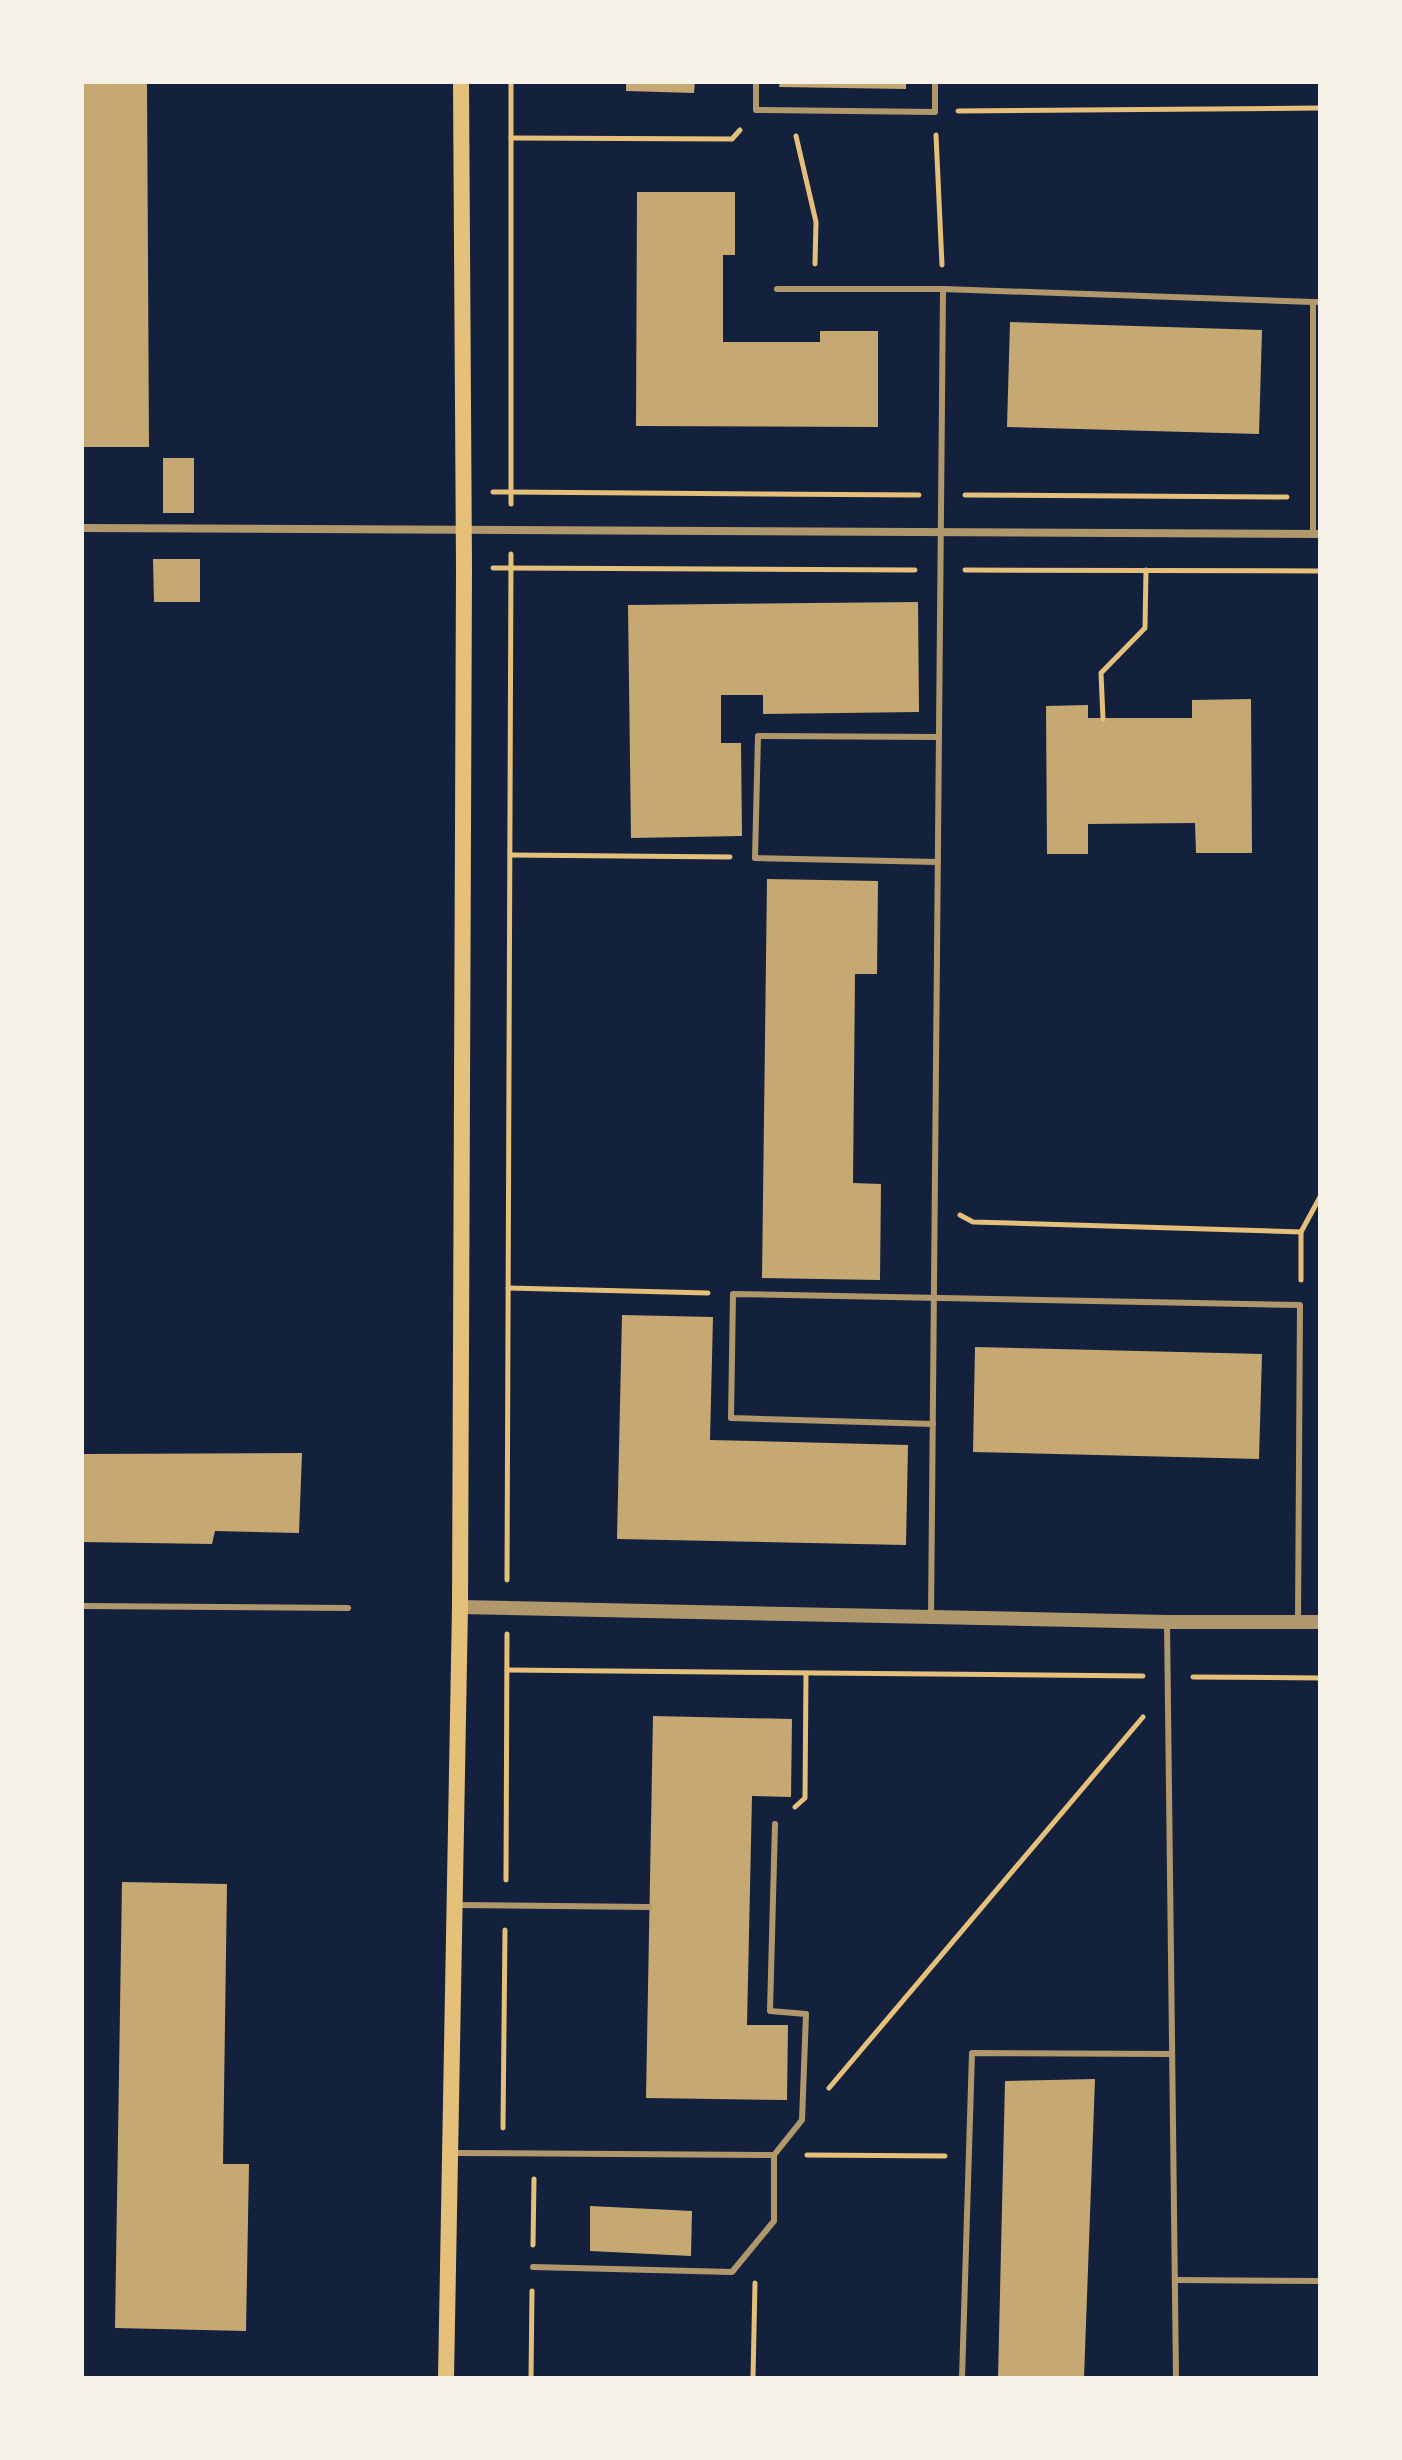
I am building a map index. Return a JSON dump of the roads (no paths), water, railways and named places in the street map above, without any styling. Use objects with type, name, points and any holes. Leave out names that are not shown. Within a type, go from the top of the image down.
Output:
[{"type":"main road","points":[[446,2378],[460,1607],[464,568],[461,82]]},
{"type":"street","points":[[82,528],[1317,534]]},
{"type":"street","points":[[460,1607],[1167,1622],[1320,1622]]},
{"type":"lane","points":[[756,82],[756,110],[935,112],[935,82]]},
{"type":"lane","points":[[777,289],[943,289],[1316,302],[1313,497],[1317,534]]},
{"type":"lane","points":[[931,1617],[943,289]]},
{"type":"lane","points":[[938,862],[755,858],[758,736],[939,737]]},
{"type":"lane","points":[[933,1424],[731,1418],[733,1294],[1300,1305],[1298,1622]]},
{"type":"lane","points":[[82,1606],[348,1608]]},
{"type":"lane","points":[[1167,1622],[1176,2378]]},
{"type":"lane","points":[[533,2267],[732,2272],[774,2221],[774,2155],[802,2120],[806,2014],[770,2011],[775,1824]]},
{"type":"lane","points":[[454,1905],[649,1907]]},
{"type":"lane","points":[[962,2378],[972,2053],[1172,2054]]},
{"type":"lane","points":[[450,2153],[774,2155]]},
{"type":"lane","points":[[1175,2280],[1320,2281]]}]
